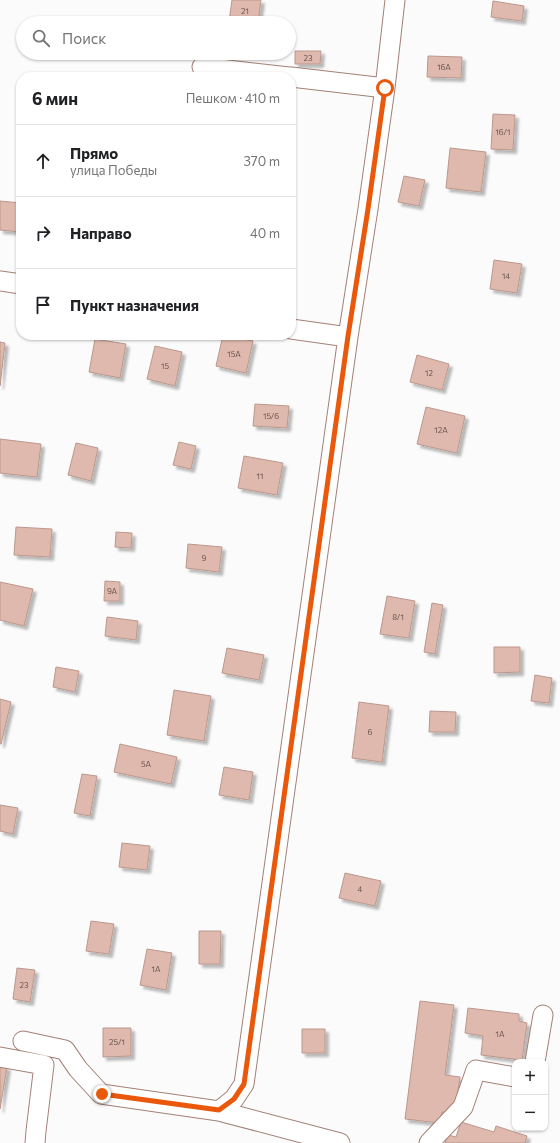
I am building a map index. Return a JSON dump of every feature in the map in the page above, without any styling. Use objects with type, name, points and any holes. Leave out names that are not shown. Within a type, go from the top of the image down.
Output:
[{"type":"street","points":[[219,1110],[234,1099],[244,1084],[348,336],[385,88],[395,0]]},
{"type":"street","points":[[202,67],[246,72]]},
{"type":"street","points":[[296,78],[385,88]]},
{"type":"street","points":[[0,281],[16,283]]},
{"type":"street","points":[[296,330],[348,336]]},
{"type":"street","points":[[536,1059],[544,1016]]},
{"type":"street","points":[[23,1040],[65,1050],[78,1069],[101,1094],[219,1110],[340,1143]]},
{"type":"street","points":[[0,1057],[44,1065],[35,1143]]},
{"type":"street","points":[[429,1143],[463,1107],[476,1070],[512,1076]]},
{"type":"building","points":[[232,0],[261,0],[259,16],[230,16]]},
{"type":"building","points":[[493,1],[524,6],[522,21],[491,17]]},
{"type":"building","points":[[296,51],[321,51],[320,64],[295,64]]},
{"type":"building","points":[[428,56],[462,57],[461,78],[427,77]]},
{"type":"building","points":[[493,114],[515,115],[513,150],[491,149]]},
{"type":"building","points":[[450,148],[486,152],[481,192],[446,188]]},
{"type":"building","points":[[404,176],[425,180],[419,206],[398,202]]},
{"type":"building","points":[[0,201],[16,203],[16,232],[0,230]]},
{"type":"building","points":[[494,260],[522,264],[517,293],[490,289]]},
{"type":"building","points":[[95,340],[126,344],[120,378],[89,372]]},
{"type":"building","points":[[222,340],[253,341],[246,373],[216,366]]},
{"type":"building","points":[[0,342],[5,343],[0,386]]},
{"type":"building","points":[[155,346],[182,352],[175,386],[147,379]]},
{"type":"building","points":[[417,355],[449,364],[442,390],[410,382]]},
{"type":"building","points":[[255,404],[289,406],[287,428],[253,426]]},
{"type":"building","points":[[426,407],[465,416],[457,453],[417,444]]},
{"type":"building","points":[[0,439],[41,444],[37,477],[0,473]]},
{"type":"building","points":[[179,442],[196,446],[191,469],[173,465]]},
{"type":"building","points":[[76,443],[98,448],[91,481],[68,475]]},
{"type":"building","points":[[244,456],[283,463],[277,495],[238,488]]},
{"type":"building","points":[[16,527],[52,529],[50,557],[14,555]]},
{"type":"building","points":[[116,532],[132,533],[131,548],[115,547]]},
{"type":"building","points":[[188,544],[222,547],[219,572],[186,568]]},
{"type":"building","points":[[105,581],[120,582],[120,601],[104,601]]},
{"type":"building","points":[[0,582],[33,589],[24,626],[0,620]]},
{"type":"building","points":[[387,596],[415,601],[409,638],[380,634]]},
{"type":"building","points":[[432,603],[443,605],[435,654],[424,652]]},
{"type":"building","points":[[107,617],[138,621],[136,640],[105,636]]},
{"type":"building","points":[[494,647],[520,647],[520,672],[494,673]]},
{"type":"building","points":[[227,648],[264,655],[259,680],[222,673]]},
{"type":"building","points":[[56,667],[79,671],[75,692],[53,687]]},
{"type":"building","points":[[535,675],[552,678],[549,703],[531,701]]},
{"type":"building","points":[[174,690],[211,696],[204,741],[167,735]]},
{"type":"building","points":[[0,699],[11,702],[1,744],[0,744]]},
{"type":"building","points":[[359,702],[389,706],[382,762],[352,758]]},
{"type":"building","points":[[430,711],[456,712],[455,732],[429,732]]},
{"type":"building","points":[[120,744],[177,757],[171,784],[114,772]]},
{"type":"building","points":[[224,767],[253,772],[249,800],[219,795]]},
{"type":"building","points":[[82,774],[97,776],[90,816],[74,813]]},
{"type":"building","points":[[0,805],[18,808],[13,834],[0,831]]},
{"type":"building","points":[[122,843],[150,846],[147,870],[119,867]]},
{"type":"building","points":[[345,873],[381,881],[375,906],[339,898]]},
{"type":"building","points":[[91,921],[114,924],[109,954],[86,951]]},
{"type":"building","points":[[199,931],[221,931],[220,964],[199,964]]},
{"type":"building","points":[[147,949],[172,953],[166,990],[140,985]]},
{"type":"building","points":[[17,968],[35,970],[30,1002],[13,999]]},
{"type":"building","points":[[420,1001],[454,1005],[445,1075],[460,1077],[455,1114],[442,1112],[440,1123],[405,1119]]},
{"type":"building","points":[[468,1008],[519,1014],[519,1021],[527,1023],[522,1059],[481,1055],[483,1036],[465,1033]]},
{"type":"building","points":[[103,1028],[131,1028],[131,1056],[103,1057]]},
{"type":"building","points":[[302,1029],[325,1029],[325,1053],[302,1053]]},
{"type":"building","points":[[0,1066],[7,1067],[0,1109]]},
{"type":"building","points":[[461,1122],[494,1132],[496,1126],[527,1136],[525,1143],[445,1143],[448,1135],[456,1137]]},
{"type":"route","points":[[102,1094],[219,1110],[234,1099],[244,1084],[348,336],[385,88]]}]
